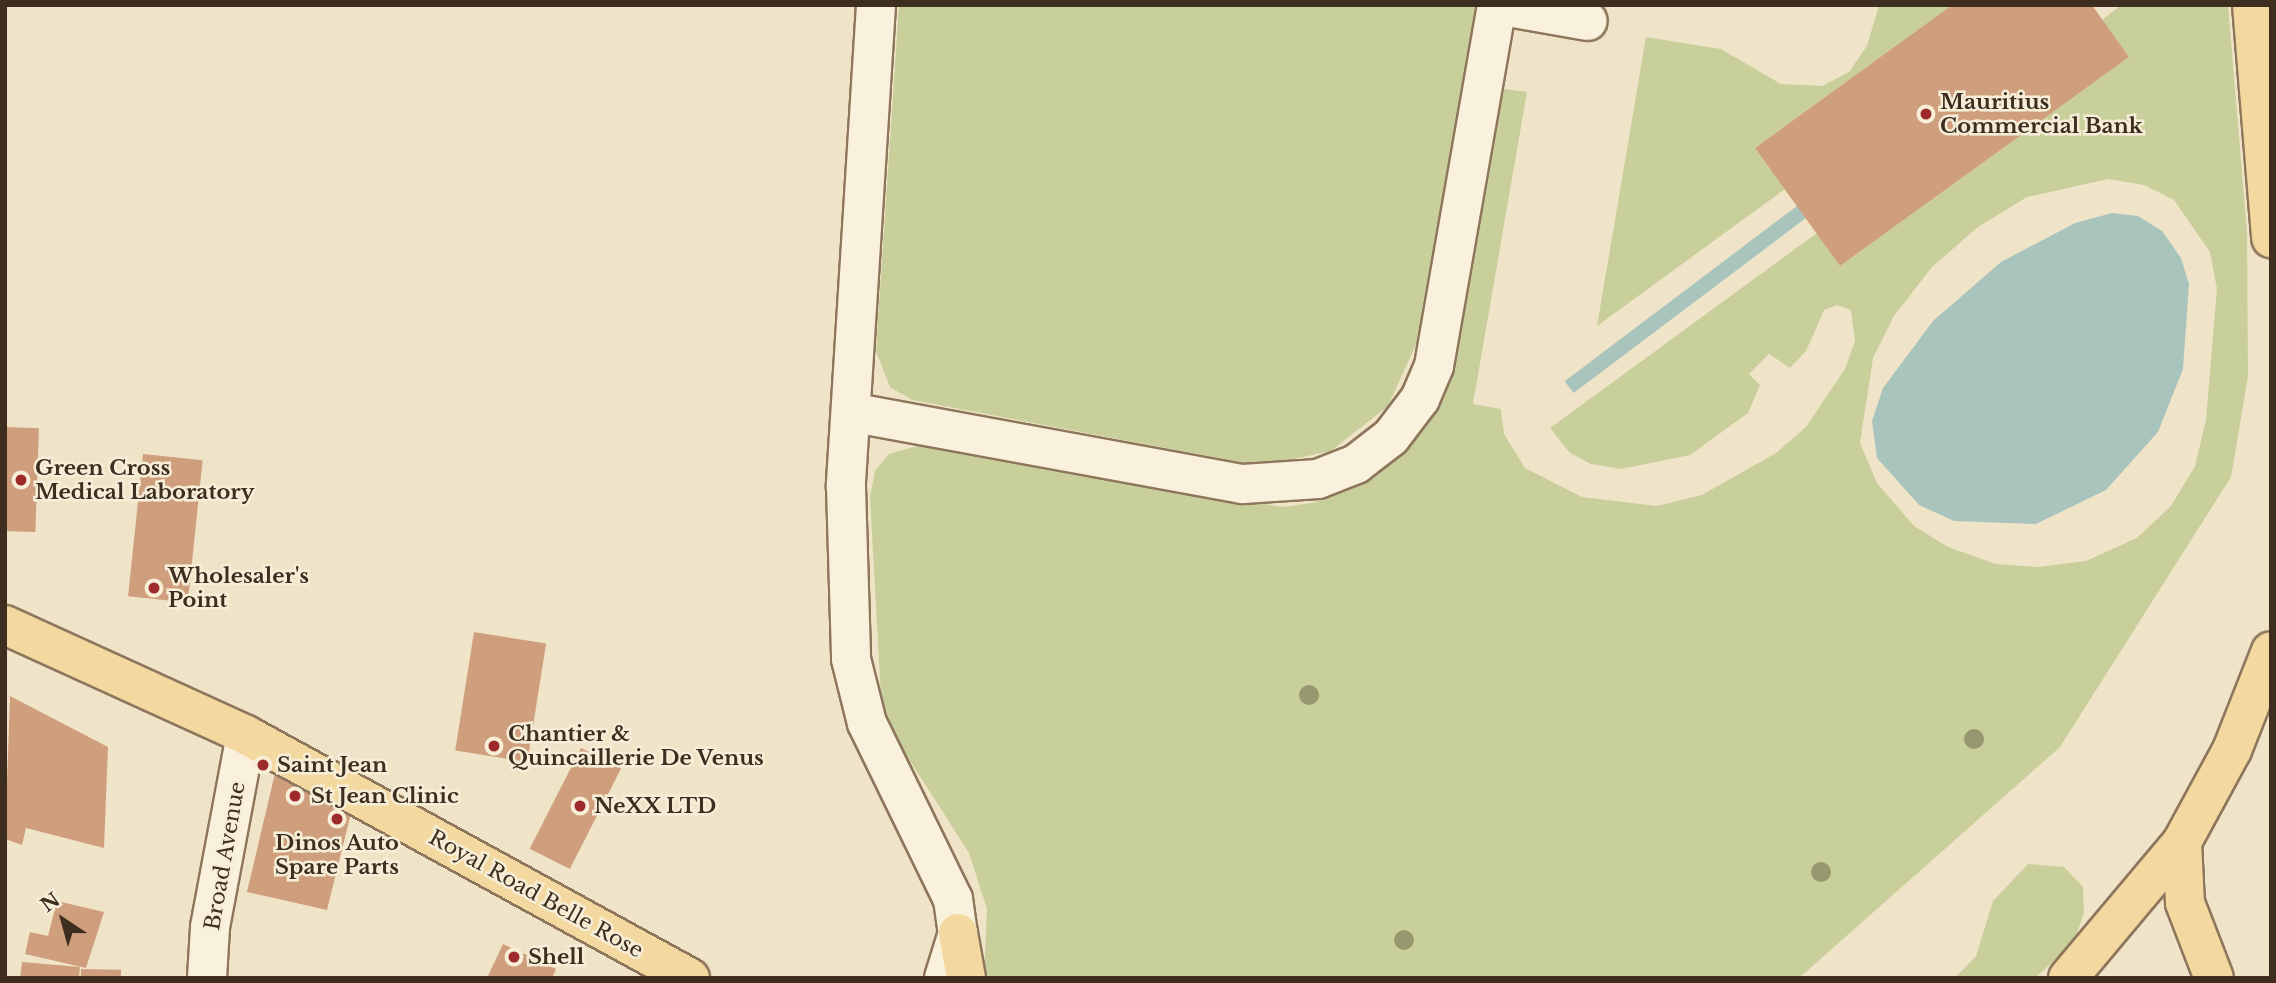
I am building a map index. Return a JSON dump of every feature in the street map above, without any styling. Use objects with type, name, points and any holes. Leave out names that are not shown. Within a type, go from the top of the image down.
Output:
[{"type":"main road","points":[[2252,5],[2271,238]]},
{"type":"main road","name":"Royal Road Belle Rose","points":[[5,625],[246,735],[690,978]]},
{"type":"main road","points":[[2068,978],[2182,842],[2232,750],[2271,651]]},
{"type":"main road","points":[[2182,842],[2185,903],[2214,978]]},
{"type":"main road","points":[[958,933],[966,978]]},
{"type":"street","points":[[852,5],[871,45]]},
{"type":"street","points":[[876,5],[871,45],[855,413],[846,487],[851,659],[867,723],[937,861],[958,933],[944,978]]},
{"type":"street","points":[[855,413],[1243,484],[1318,480],[1356,464],[1391,437],[1420,399],[1434,366],[1497,5],[1588,21]]},
{"type":"street","name":"Broad Avenue","points":[[208,978],[210,927],[246,735]]},
{"type":"green space","points":[[899,5],[1476,5],[1420,336],[1388,406],[1331,451],[1261,466],[912,400],[890,387],[876,351]]},
{"type":"green space","points":[[1879,5],[1952,5],[1755,148],[1785,189],[1597,326],[1646,37],[1721,49],[1781,84],[1822,86],[1849,72],[1867,46]]},
{"type":"green space","points":[[2121,5],[2228,5],[2247,232],[2248,376],[2231,477],[2060,747],[1799,978],[984,978],[987,909],[969,853],[898,742],[881,698],[870,497],[875,471],[889,454],[928,443],[1282,507],[1313,503],[1375,473],[1454,353],[1504,89],[1527,92],[1473,404],[1501,409],[1504,434],[1525,468],[1582,497],[1657,506],[1702,495],[1776,453],[1806,427],[1845,369],[1855,341],[1851,310],[1837,305],[1824,310],[1806,351],[1790,368],[1769,354],[1749,374],[1760,385],[1748,413],[1690,455],[1621,469],[1591,464],[1570,453],[1550,428],[1817,233],[1840,266],[2129,57],[2102,20]],"holes":[[[2108,179],[2144,185],[2174,200],[2210,252],[2217,289],[2206,420],[2195,466],[2171,506],[2137,538],[2086,561],[2038,567],[1996,564],[1948,547],[1914,526],[1877,483],[1860,443],[1873,358],[1894,316],[1932,267],[1978,227],[2027,197]]]},
{"type":"green space","points":[[2028,864],[2064,867],[2083,887],[2084,913],[2074,942],[2035,978],[1955,978],[1976,956],[1993,901]]},
{"type":"water","points":[[1797,206],[1806,218],[1574,393],[1565,381]]},
{"type":"water","points":[[2112,213],[2138,216],[2162,231],[2181,258],[2189,284],[2183,369],[2158,432],[2106,490],[2036,524],[1954,521],[1919,505],[1877,458],[1872,421],[1883,388],[1933,321],[2001,262],[2075,223]]},
{"type":"building","name":"Mauritius Commercial Bank","points":[[1952,5],[2092,5],[2129,57],[1840,266],[1755,148]]},
{"type":"building","name":"Green Cross Medical Laboratory","points":[[5,427],[39,428],[35,532],[5,531]]},
{"type":"building","points":[[143,454],[203,460],[188,602],[128,596]]},
{"type":"building","points":[[474,632],[546,643],[527,762],[455,751]]},
{"type":"building","points":[[10,696],[108,747],[104,848],[26,828],[22,845],[5,839]]},
{"type":"building","name":"NeXX LTD","points":[[581,748],[621,768],[570,869],[530,849]]},
{"type":"building","points":[[276,769],[352,809],[327,910],[247,892]]},
{"type":"building","points":[[57,901],[104,912],[86,968],[25,954],[30,932],[48,936]]},
{"type":"building","name":"Shell","points":[[503,944],[556,969],[552,978],[487,978]]},
{"type":"building","points":[[22,962],[80,967],[79,978],[20,978]]},
{"type":"building","points":[[81,969],[121,970],[121,978],[81,978]]},
{"type":"place","name":"Mauritius Commercial Bank","points":[[1926,114]]},
{"type":"place","name":"Green Cross Medical Laboratory","points":[[21,480]]},
{"type":"place","name":"Wholesaler's Point","points":[[154,588]]},
{"type":"place","name":"Chantier & Quincaillerie De Venus","points":[[494,746]]},
{"type":"place","name":"Saint Jean","points":[[263,765]]},
{"type":"place","name":"St Jean Clinic","points":[[295,796]]},
{"type":"place","name":"NeXX LTD","points":[[580,806]]},
{"type":"place","name":"Dinos Auto Spare Parts","points":[[337,819]]},
{"type":"place","name":"Shell","points":[[514,957]]}]
